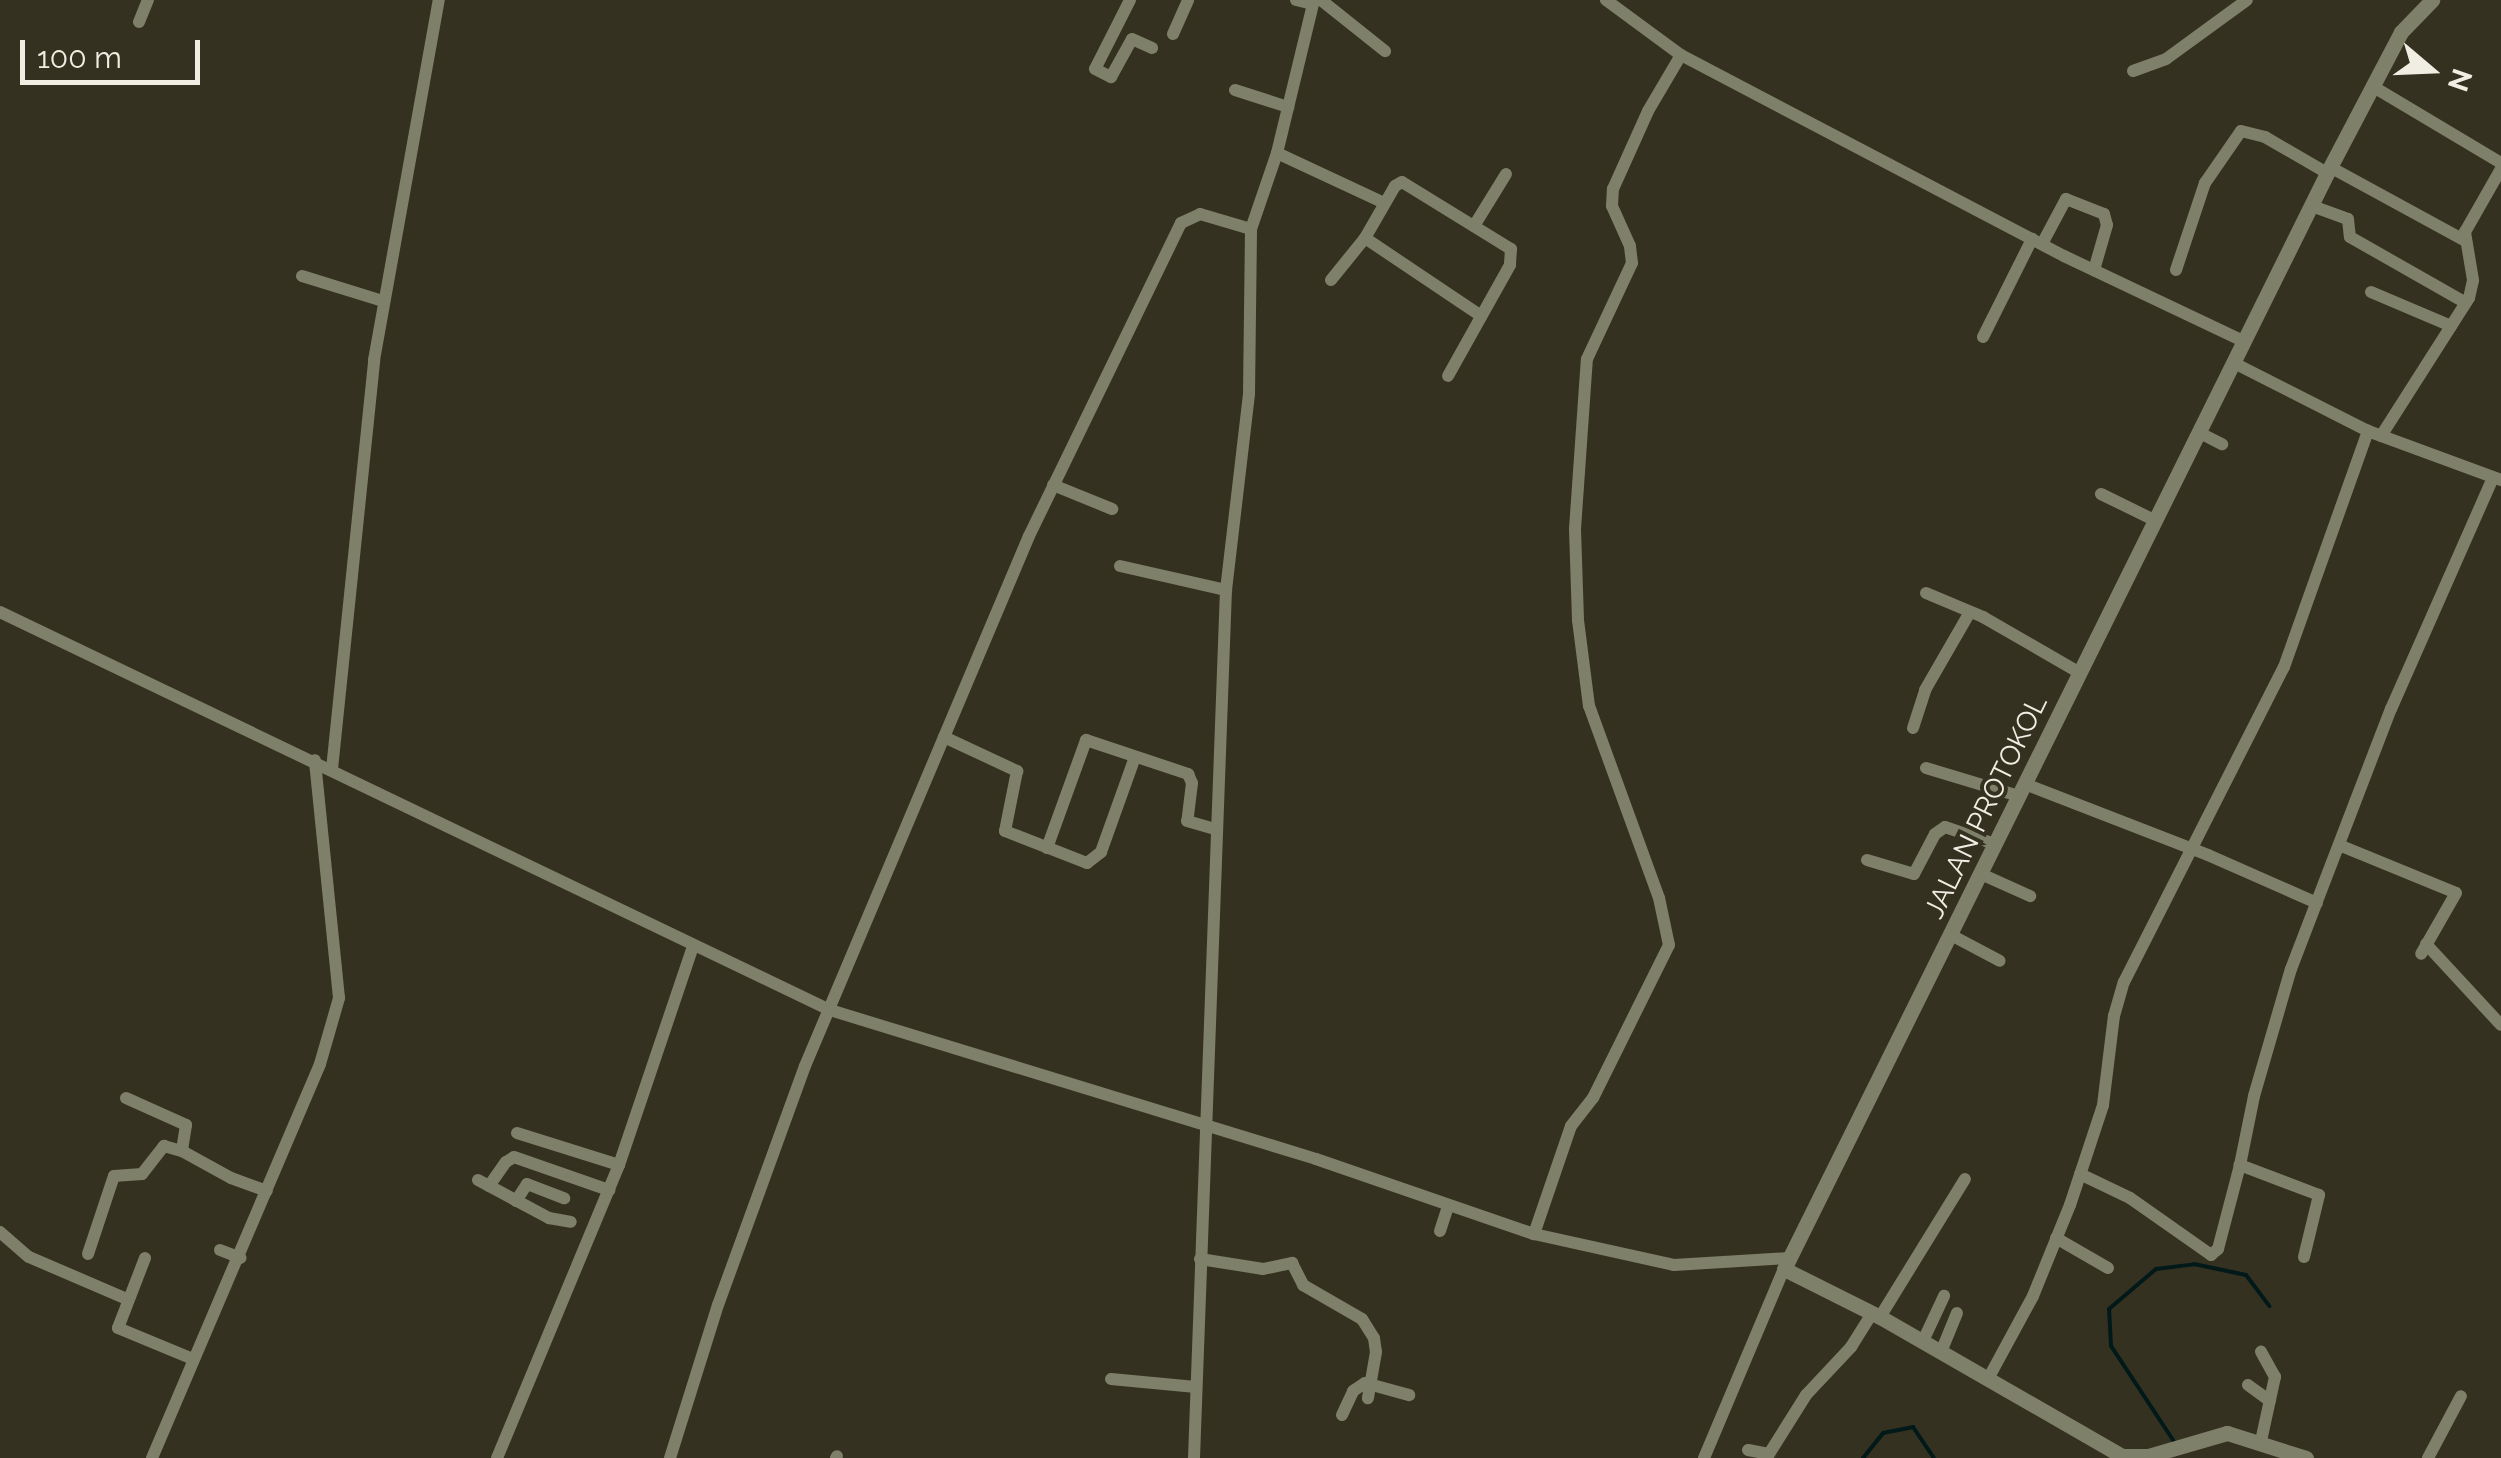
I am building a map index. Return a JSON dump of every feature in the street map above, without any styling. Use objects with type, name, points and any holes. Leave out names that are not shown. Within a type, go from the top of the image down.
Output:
[{"type":"street","points":[[140,22],[148,0]]},
{"type":"street","points":[[1130,0],[1095,69],[1111,77],[1132,39]]},
{"type":"street","points":[[1172,34],[1188,0]]},
{"type":"street","points":[[1296,0],[1316,1],[1386,51]]},
{"type":"street","points":[[1606,0],[1681,54],[2037,242],[2245,342]]},
{"type":"street","points":[[2133,71],[2166,58],[2247,0]]},
{"type":"street","name":"JALAN PROTOKOL","points":[[1787,1264],[2329,170],[2401,32],[2432,0]]},
{"type":"street","points":[[332,769],[382,301],[436,1]]},
{"type":"street","points":[[1194,1458],[1226,590],[1249,394],[1251,229],[1276,153],[1316,1]]},
{"type":"street","points":[[1114,30],[1152,48]]},
{"type":"street","points":[[1534,1234],[1571,1126],[1593,1098],[1669,946],[1659,898],[1589,706],[1578,620],[1574,530],[1586,358],[1632,264],[1630,246],[1612,206],[1613,188],[1648,110],[1681,54]]},
{"type":"street","points":[[1988,1379],[2033,1296],[2080,1174],[2103,1105],[2114,1016],[2124,982],[2284,668],[2374,433],[2466,303],[2473,280],[2466,241],[2468,222],[2501,166],[2372,86]]},
{"type":"street","points":[[1234,90],[1288,107]]},
{"type":"street","points":[[2176,270],[2205,182],[2241,131],[2265,138],[2466,241]]},
{"type":"street","points":[[1276,153],[1384,203]]},
{"type":"street","points":[[1474,226],[1506,174]]},
{"type":"street","points":[[1331,280],[1402,182],[1514,254],[1448,376]]},
{"type":"street","points":[[1983,337],[2066,198],[2104,214],[2107,225],[2094,270]]},
{"type":"street","points":[[2312,206],[2348,218],[2350,237],[2466,303]]},
{"type":"street","points":[[670,1458],[718,1305],[805,1066],[1052,485],[1181,223],[1200,214],[1251,229]]},
{"type":"street","points":[[1364,238],[1481,316]]},
{"type":"street","points":[[302,276],[382,301]]},
{"type":"street","points":[[2371,292],[2451,326]]},
{"type":"street","points":[[2080,1174],[2130,1198],[2211,1256],[2218,1249],[2273,1028],[2317,903],[2391,709],[2497,479],[2374,433],[2234,363]]},
{"type":"street","points":[[2200,432],[2222,444]]},
{"type":"street","points":[[1052,485],[1112,509]]},
{"type":"street","points":[[2100,494],[2156,521]]},
{"type":"street","points":[[1120,566],[1226,590]]},
{"type":"street","points":[[1926,593],[1970,612],[2080,673]]},
{"type":"street","points":[[0,612],[830,1010],[1205,1124],[1534,1234],[1674,1265],[1787,1264],[2112,1452],[2151,1456],[2200,1439],[2237,1434],[2306,1458]]},
{"type":"street","points":[[1913,728],[1925,690],[1970,612]]},
{"type":"street","points":[[944,736],[1014,767],[1017,775],[1003,828],[1081,862],[1098,858],[1135,757]]},
{"type":"street","points":[[1047,848],[1084,742],[1188,774],[1192,783],[1188,821],[1216,829]]},
{"type":"street","points":[[152,1458],[241,1258],[320,1064],[339,998],[314,760]]},
{"type":"street","points":[[1926,768],[2022,790],[2193,849],[2317,903]]},
{"type":"street","points":[[1867,860],[1914,874],[1935,834],[1945,827],[1995,844]]},
{"type":"street","points":[[2339,845],[2456,893],[2423,949],[2501,1025]]},
{"type":"street","points":[[1981,874],[2030,896]]},
{"type":"street","points":[[1951,935],[2000,961]]},
{"type":"street","points":[[497,1458],[619,1164],[693,947]]},
{"type":"street","points":[[126,1098],[186,1125],[182,1151]]},
{"type":"street","points":[[517,1134],[619,1164]]},
{"type":"street","points":[[88,1254],[114,1176],[142,1174],[164,1146],[267,1191]]},
{"type":"street","points":[[571,1222],[549,1218],[483,1183],[514,1157],[608,1190]]},
{"type":"street","points":[[2240,1166],[2319,1195],[2304,1257]]},
{"type":"street","points":[[1748,1450],[1769,1454],[1806,1394],[1876,1315],[1965,1179]]},
{"type":"street","points":[[516,1201],[527,1184],[564,1198]]},
{"type":"street","points":[[1440,1231],[1448,1206]]},
{"type":"street","points":[[0,1232],[29,1258],[127,1299]]},
{"type":"street","points":[[2056,1238],[2108,1268]]},
{"type":"street","points":[[220,1250],[241,1258]]},
{"type":"street","points":[[145,1258],[118,1328],[193,1359]]},
{"type":"street","points":[[1200,1259],[1263,1269],[1294,1265],[1302,1285],[1345,1306],[1369,1327],[1376,1352],[1368,1398]]},
{"type":"street","points":[[1704,1458],[1787,1264]]},
{"type":"street","points":[[1924,1342],[1944,1296]]},
{"type":"street","points":[[1941,1352],[1957,1313]]},
{"type":"street","points":[[2261,1352],[2275,1377],[2261,1441]]},
{"type":"street","points":[[1111,1379],[1196,1388]]},
{"type":"street","points":[[1342,1415],[1353,1391],[1371,1382],[1409,1395]]},
{"type":"street","points":[[2248,1385],[2270,1401]]},
{"type":"street","points":[[2428,1458],[2461,1396]]},
{"type":"waterway","points":[[2175,1443],[2111,1346],[2109,1309],[2156,1269],[2194,1264],[2246,1275],[2269,1306]]},
{"type":"waterway","points":[[1863,1458],[1883,1433],[1913,1427],[1934,1458]]}]
